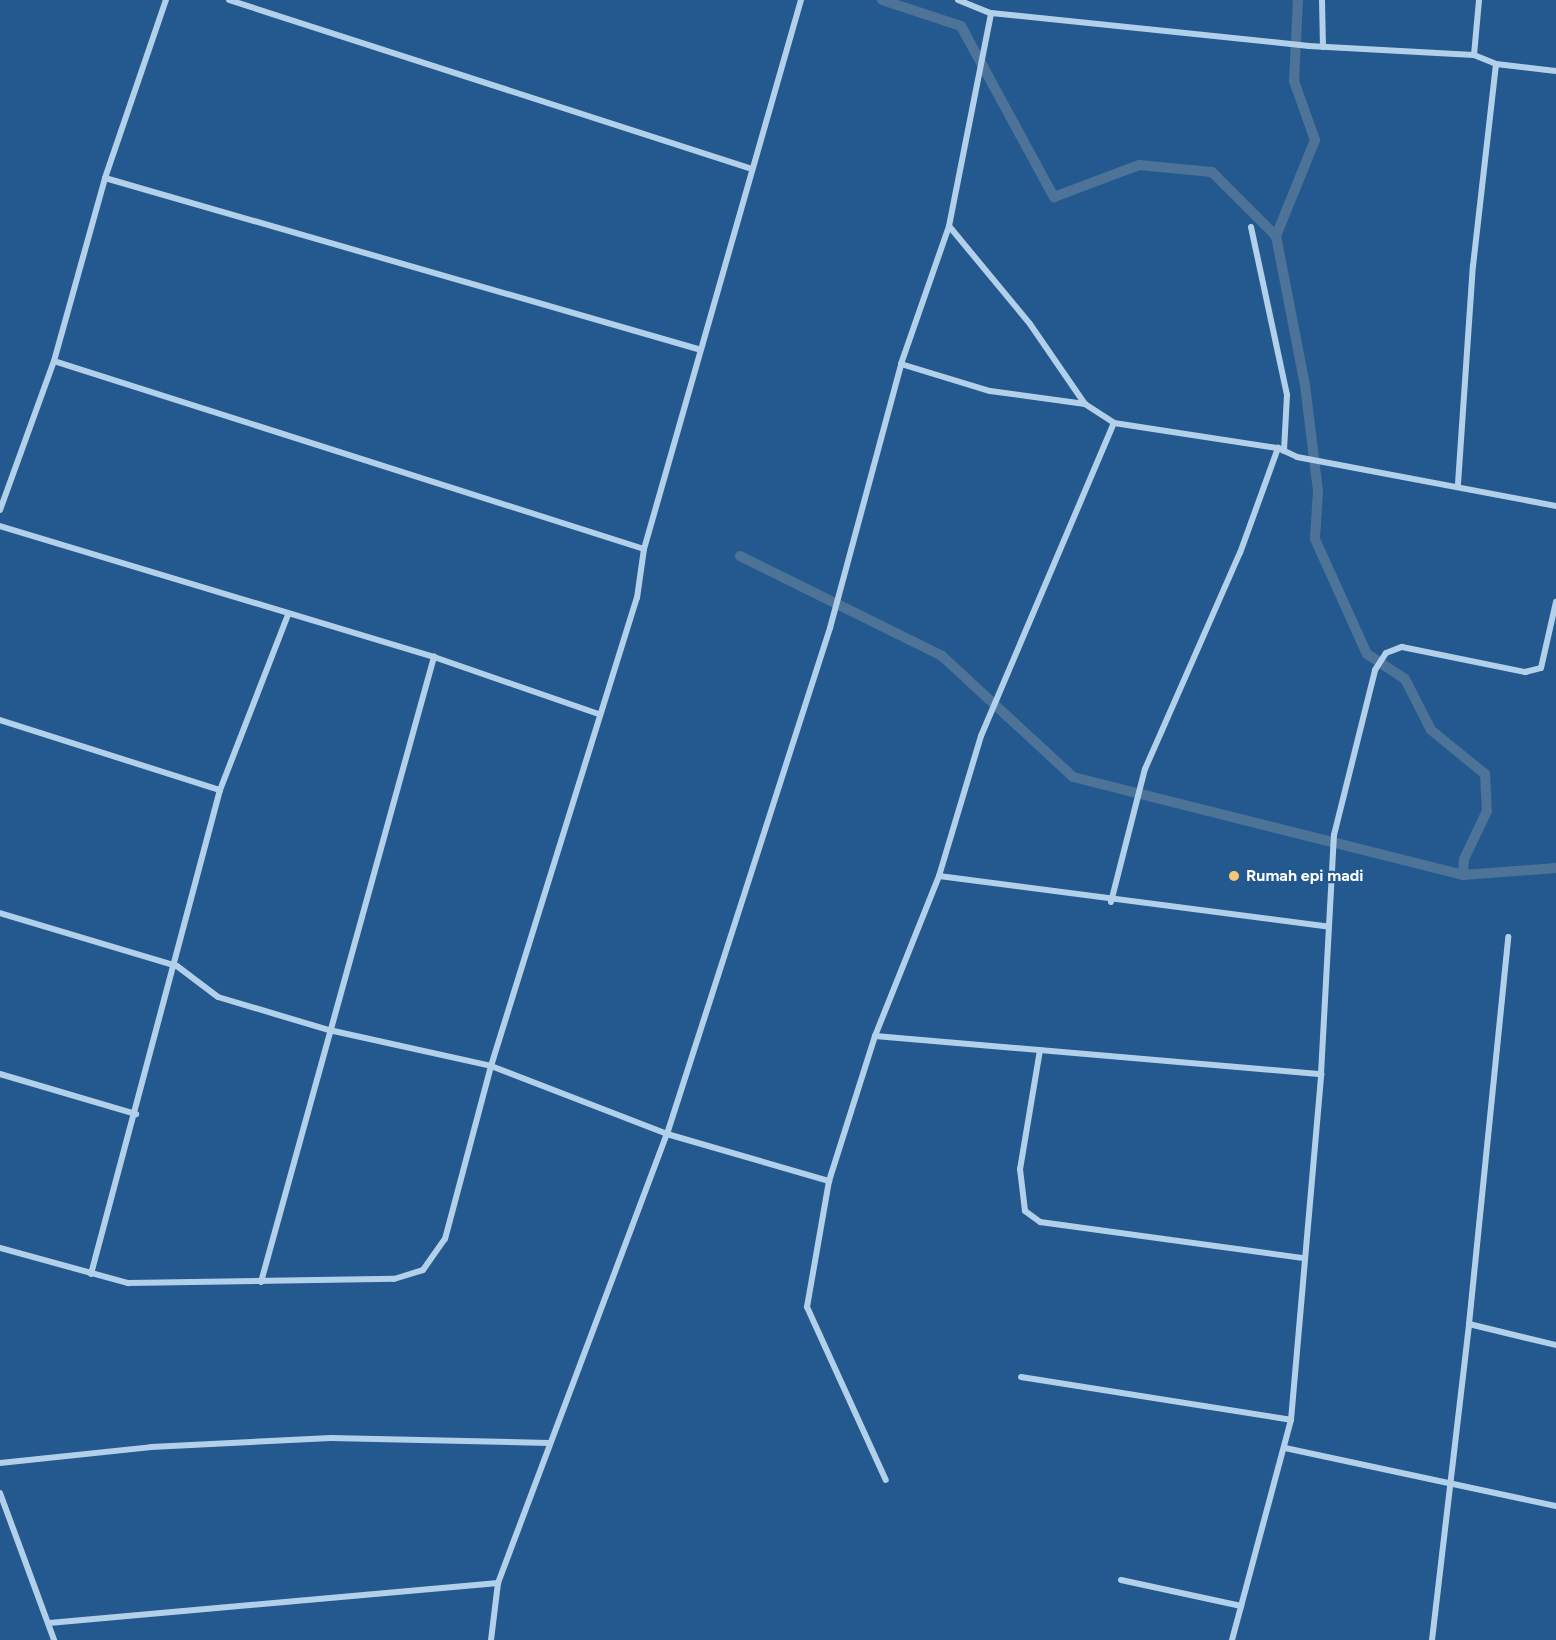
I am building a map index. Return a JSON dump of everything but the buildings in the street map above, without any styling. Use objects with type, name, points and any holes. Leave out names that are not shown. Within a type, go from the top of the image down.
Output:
[{"type":"street","points":[[0,510],[54,361],[105,178],[166,0]]},
{"type":"street","points":[[229,0],[750,168]]},
{"type":"street","points":[[0,1248],[91,1275],[128,1283],[261,1282],[394,1279],[423,1270],[446,1239],[490,1066],[637,598],[644,549],[698,349],[801,0]]},
{"type":"street","points":[[958,0],[991,13],[1309,46],[1474,55],[1497,64],[1556,71]]},
{"type":"street","points":[[1322,0],[1323,47]]},
{"type":"street","points":[[1474,55],[1479,0]]},
{"type":"street","points":[[492,1640],[498,1582],[668,1134],[830,628],[901,364],[949,226],[991,13]]},
{"type":"street","points":[[1458,484],[1473,266],[1497,64]]},
{"type":"street","points":[[105,178],[698,349]]},
{"type":"street","points":[[949,226],[1030,324],[1085,404],[1114,423],[1281,449],[1297,458],[1458,484],[1556,506]]},
{"type":"street","points":[[1111,902],[1130,812],[1145,769],[1240,554],[1281,449],[1287,395],[1251,227]]},
{"type":"street","points":[[54,361],[644,549]]},
{"type":"street","points":[[901,364],[990,391],[1085,404]]},
{"type":"street","points":[[886,1480],[807,1307],[829,1181],[875,1036],[939,876],[981,736],[1006,672],[1114,423]]},
{"type":"street","points":[[0,526],[288,615],[434,657],[599,714]]},
{"type":"street","points":[[1232,1640],[1291,1420],[1321,1074],[1326,926],[1334,835],[1375,670],[1386,653],[1402,647],[1525,672],[1542,668],[1556,602]]},
{"type":"street","points":[[91,1275],[177,966],[220,790],[288,615]]},
{"type":"street","points":[[261,1282],[434,657]]},
{"type":"street","points":[[0,720],[220,790]]},
{"type":"street","points":[[939,876],[1111,902],[1326,926]]},
{"type":"street","points":[[0,913],[177,966],[218,998],[329,1030],[490,1066],[668,1134],[829,1181]]},
{"type":"street","points":[[1432,1640],[1447,1484],[1469,1324],[1508,937]]},
{"type":"street","points":[[875,1036],[1321,1074]]},
{"type":"street","points":[[1040,1050],[1020,1169],[1026,1211],[1040,1222],[1304,1258]]},
{"type":"street","points":[[0,1074],[136,1114]]},
{"type":"street","points":[[1469,1324],[1556,1345]]},
{"type":"street","points":[[1021,1377],[1291,1420]]},
{"type":"street","points":[[0,1463],[151,1447],[331,1438],[550,1443]]},
{"type":"street","points":[[1285,1448],[1556,1506]]},
{"type":"street","points":[[0,1493],[54,1640]]},
{"type":"street","points":[[1121,1580],[1240,1606]]},
{"type":"street","points":[[49,1623],[498,1582]]},
{"type":"waterway","points":[[882,0],[961,26],[1054,197],[1139,165],[1212,172],[1276,236]]},
{"type":"waterway","points":[[1298,0],[1294,81],[1315,140],[1276,236],[1305,385],[1318,491],[1315,539],[1367,654],[1405,679],[1431,730],[1485,774],[1487,811],[1464,859],[1463,875]]},
{"type":"waterway","points":[[740,556],[942,656],[1073,777],[1463,875],[1556,868]]},
{"type":"place","name":"Rumah epi madi","points":[[1234,876]]}]
